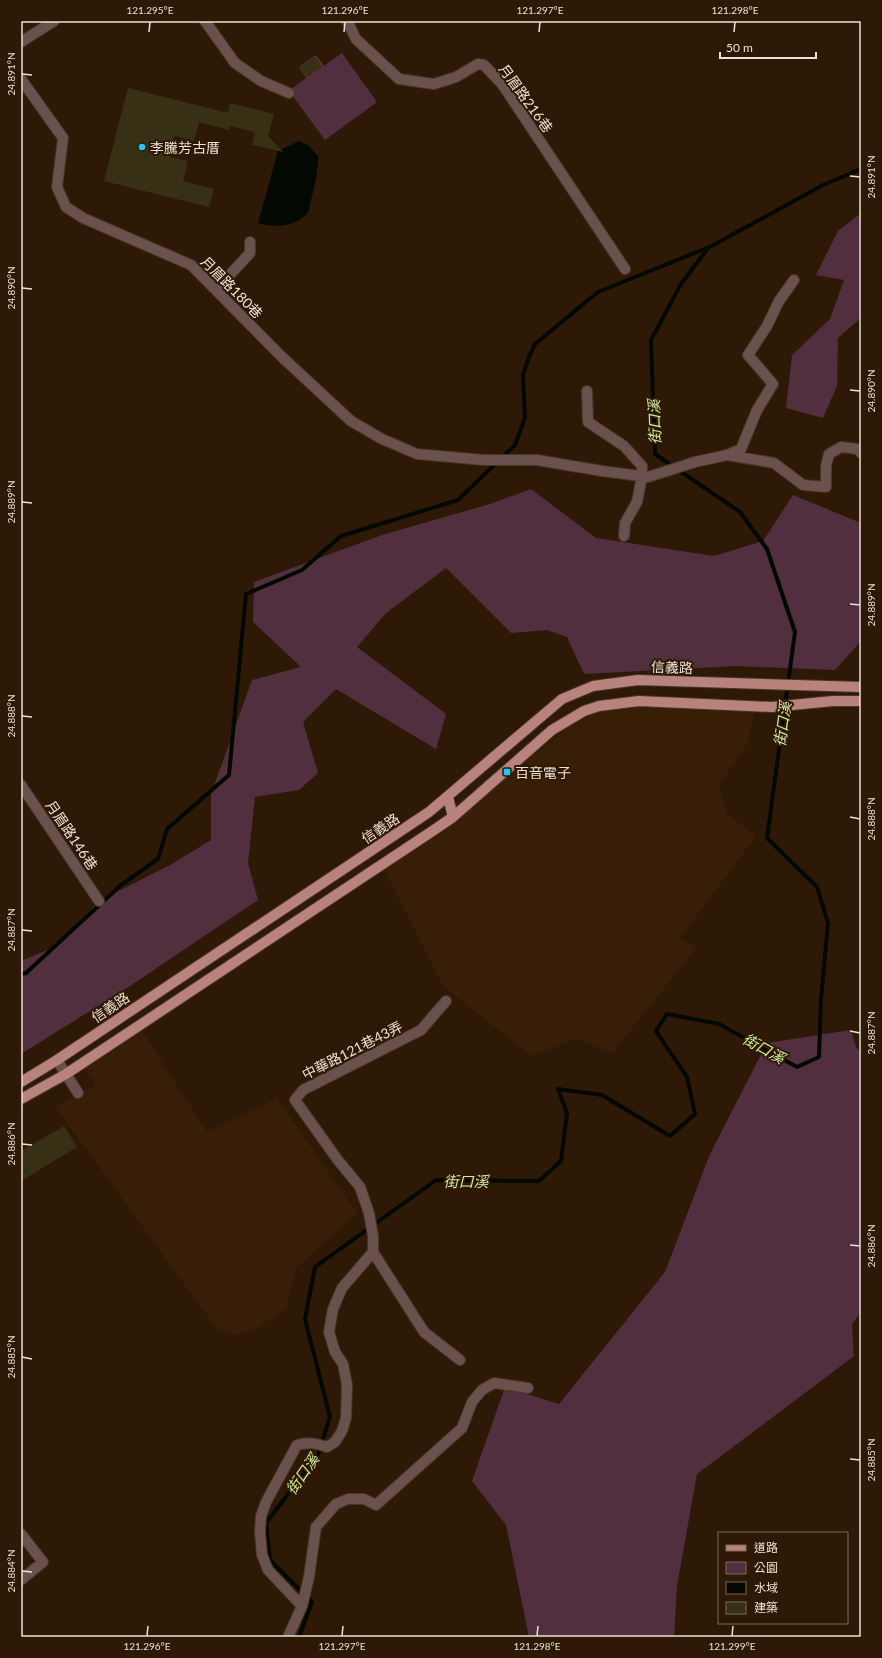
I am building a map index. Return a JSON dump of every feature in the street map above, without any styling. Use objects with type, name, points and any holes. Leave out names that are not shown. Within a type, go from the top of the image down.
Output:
[{"type":"main road","name":"信義路","points":[[21,1082],[57,1060],[423,816],[448,797],[562,699],[593,686],[638,680],[861,687]]},
{"type":"main road","points":[[21,1099],[66,1074],[353,885],[453,817],[552,730],[584,711],[600,706],[639,701],[772,707],[833,701],[861,701]]},
{"type":"main road","points":[[448,797],[453,817]]},
{"type":"street","points":[[21,42],[54,21]]},
{"type":"street","points":[[205,21],[235,63],[261,81],[289,93]]},
{"type":"street","name":"月眉路216巷","points":[[348,21],[356,39],[399,79],[434,84],[456,77],[478,64],[484,65],[502,84],[625,269]]},
{"type":"street","name":"月眉路180巷","points":[[21,79],[63,138],[57,187],[66,207],[82,218],[191,264],[282,357],[351,421],[382,439],[417,454],[489,460],[537,460],[648,477],[686,465],[727,455]]},
{"type":"street","points":[[216,290],[250,252],[250,242]]},
{"type":"street","points":[[727,455],[741,449],[756,410],[773,384],[748,354],[767,326],[779,301],[794,280]]},
{"type":"street","points":[[587,391],[588,422],[624,446],[642,466],[642,476],[637,502],[626,522],[624,536]]},
{"type":"street","points":[[727,455],[774,463],[804,485],[826,487],[826,466],[829,454],[841,447],[858,449],[861,453]]},
{"type":"street","name":"月眉路146巷","points":[[21,785],[99,902]]},
{"type":"street","name":"中華路121巷43弄","points":[[373,1252],[373,1236],[370,1219],[360,1187],[337,1159],[295,1100],[303,1090],[421,1030],[446,1001]]},
{"type":"street","points":[[57,1060],[78,1093]]},
{"type":"street","points":[[302,1606],[268,1570],[262,1555],[260,1532],[261,1516],[266,1502],[297,1445],[306,1442],[316,1443],[327,1447],[335,1442],[342,1431],[346,1418],[347,1385],[343,1364],[334,1352],[330,1332],[333,1309],[342,1288],[373,1252],[424,1332],[460,1360]]},
{"type":"street","points":[[288,1637],[302,1606],[309,1577],[316,1526],[336,1504],[348,1499],[364,1499],[376,1505],[462,1428],[472,1402],[482,1390],[494,1383],[528,1388]]},
{"type":"street","points":[[21,1534],[43,1562],[21,1580]]},
{"type":"shaded area","points":[[615,705],[756,706],[746,746],[719,785],[726,813],[756,836],[680,938],[697,947],[612,1053],[576,1038],[532,1056],[444,987],[384,870],[582,717]]},
{"type":"shaded area","points":[[141,1029],[207,1132],[268,1103],[276,1097],[357,1213],[296,1268],[287,1308],[252,1331],[232,1335],[216,1328],[56,1107],[95,1085],[85,1067]]},
{"type":"green space","points":[[342,53],[377,102],[325,140],[289,91],[306,78],[299,67],[316,55],[324,66]]},
{"type":"green space","points":[[861,213],[861,318],[838,338],[837,386],[823,418],[786,408],[792,355],[830,319],[844,280],[816,275],[838,231]]},
{"type":"green space","points":[[531,489],[596,538],[714,556],[763,541],[793,495],[861,523],[861,641],[835,670],[736,666],[584,674],[567,637],[547,630],[511,633],[446,568],[386,613],[357,647],[446,714],[436,749],[336,689],[303,722],[318,773],[299,790],[255,797],[248,863],[258,900],[130,986],[21,1054],[21,961],[57,946],[99,901],[172,864],[211,840],[211,794],[252,680],[301,667],[253,622],[254,582],[382,535],[490,504]]},
{"type":"green space","points":[[851,1030],[856,1047],[861,1052],[861,1312],[852,1324],[854,1356],[697,1474],[677,1586],[674,1637],[529,1637],[506,1525],[472,1481],[505,1387],[559,1404],[665,1272],[710,1154],[767,1043]]},
{"type":"water","points":[[299,141],[308,145],[318,156],[316,178],[309,211],[298,221],[285,225],[271,226],[258,223],[278,151]]},
{"type":"building","points":[[315,57],[322,67],[307,77],[300,67]]},
{"type":"building","name":"李騰芳古厝","points":[[128,88],[228,113],[230,103],[274,114],[268,136],[283,152],[252,145],[255,132],[230,126],[229,130],[199,122],[194,141],[174,136],[169,157],[188,161],[183,181],[214,189],[209,207],[104,181]]},
{"type":"building","points":[[64,1126],[77,1147],[21,1181],[21,1151]]},
{"type":"waterway","name":"街口溪","points":[[299,1637],[312,1602],[270,1560],[266,1523],[318,1455],[330,1417],[305,1319],[315,1267],[436,1180],[539,1181],[561,1161],[567,1113],[558,1089],[602,1095],[670,1136],[695,1114],[687,1077],[656,1031],[667,1014],[719,1024],[797,1067],[819,1057],[821,1000],[828,923],[817,887],[767,838],[795,632],[767,549],[740,512],[655,454],[651,340],[681,284],[708,248],[823,185],[861,169]]},
{"type":"waterway","points":[[21,974],[26,973],[121,885],[158,859],[167,829],[229,775],[246,594],[302,570],[341,536],[458,500],[515,445],[525,418],[523,375],[535,344],[598,292],[707,248]]},
{"type":"place","name":"李騰芳古厝","points":[[142,147]]},
{"type":"place","name":"百音電子","points":[[507,772]]}]
